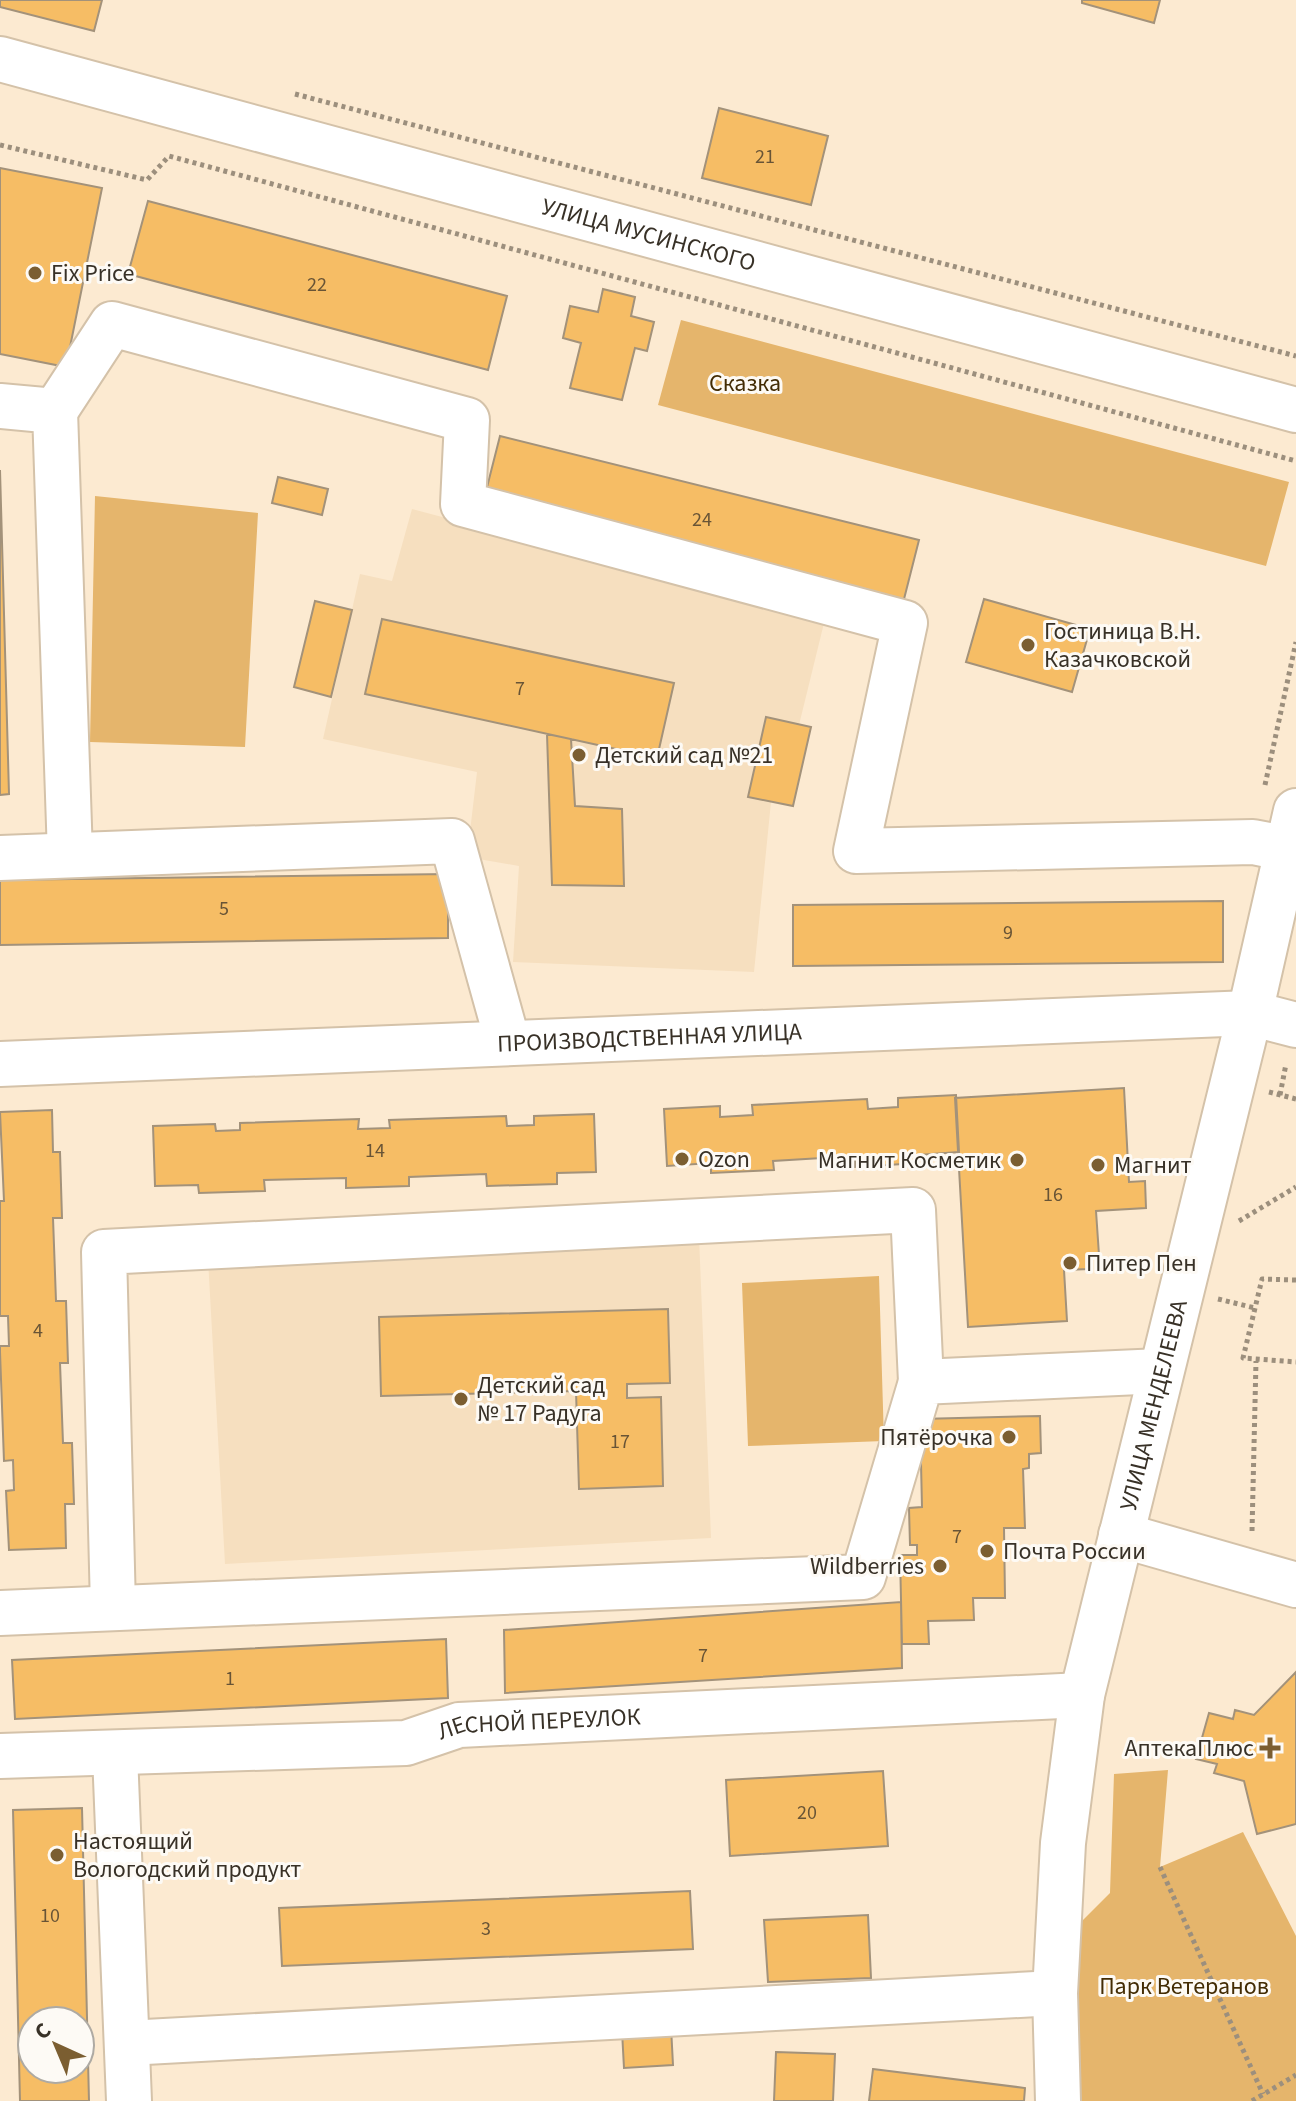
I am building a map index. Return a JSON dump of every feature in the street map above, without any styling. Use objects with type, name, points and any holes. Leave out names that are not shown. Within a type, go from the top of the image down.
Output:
[{"type":"street","name":"УЛИЦА МУСИНСКОГО","points":[[0,59],[1296,410]]},
{"type":"street","points":[[70,855],[55,411],[112,324],[467,420],[463,504],[905,623],[856,851],[1253,842],[1292,830]]},
{"type":"street","points":[[0,406],[55,411]]},
{"type":"street","name":"УЛИЦА МЕНДЕЛЕЕВА","points":[[1058,2101],[1055,1993],[1063,1843],[1082,1695],[1292,830]]},
{"type":"street","points":[[0,858],[452,841],[508,1043]]},
{"type":"street","name":"ПРОИЗВОДСТВЕННАЯ УЛИЦА","points":[[0,1064],[1250,1013],[1296,1025]]},
{"type":"street","points":[[0,1613],[863,1577],[921,1382],[913,1210],[104,1252],[113,1607]]},
{"type":"street","points":[[921,1382],[1161,1371]]},
{"type":"street","points":[[1121,1535],[1296,1585]]},
{"type":"street","name":"ЛЕСНОЙ ПЕРЕУЛОК","points":[[0,1756],[406,1743],[459,1725],[1082,1695]]},
{"type":"street","points":[[115,1754],[129,2101]]},
{"type":"street","points":[[127,2043],[1055,1993]]},
{"type":"path","points":[[293,93],[1296,356]]},
{"type":"path","points":[[0,145],[147,180],[169,156],[1296,461]]},
{"type":"path","points":[[1296,1280],[1262,1279],[1243,1358],[1296,1362]]},
{"type":"path","points":[[1251,1572],[1256,1361]]},
{"type":"path","points":[[1160,1867],[1263,2094]]},
{"type":"path","points":[[1252,2101],[1296,2075]]},
{"type":"shaded area","name":"Детский сад №21","points":[[412,509],[825,619],[799,725],[771,802],[754,972],[513,962],[519,866],[467,857],[477,772],[323,739],[360,574],[392,581]]},
{"type":"shaded area","name":"Детский сад № 17 Радуга","points":[[699,1236],[711,1538],[225,1564],[208,1259]]},
{"type":"green space","name":"Сказка","points":[[681,320],[1289,482],[1266,566],[658,405]]},
{"type":"green space","points":[[95,496],[258,513],[245,747],[90,742]]},
{"type":"green space","points":[[879,1276],[884,1441],[748,1446],[742,1283]]},
{"type":"green space","name":"Парк Ветеранов","points":[[1168,1770],[1160,1867],[1243,1832],[1296,1936],[1296,2101],[1078,2101],[1070,1933],[1110,1893],[1114,1774]]},
{"type":"building","points":[[0,0],[102,0],[94,31],[0,7]]},
{"type":"building","points":[[1082,0],[1160,0],[1154,23],[1082,3]]},
{"type":"building","points":[[719,108],[828,136],[811,205],[702,178]]},
{"type":"building","points":[[0,168],[102,188],[66,367],[0,354]]},
{"type":"building","points":[[148,201],[507,296],[488,370],[128,274]]},
{"type":"building","points":[[603,289],[635,297],[631,316],[654,322],[647,351],[635,348],[622,400],[570,388],[581,343],[563,338],[570,306],[598,312]]},
{"type":"building","points":[[500,436],[919,540],[903,603],[484,499]]},
{"type":"building","points":[[0,470],[9,794],[0,795]]},
{"type":"building","points":[[278,477],[328,489],[322,515],[272,503]]},
{"type":"building","name":"Гостиница В.Н. Казачковской","points":[[984,599],[1090,629],[1072,692],[966,662]]},
{"type":"building","points":[[315,601],[352,610],[331,697],[294,687]]},
{"type":"building","points":[[382,619],[674,683],[657,758],[365,694]]},
{"type":"building","points":[[766,717],[811,727],[793,806],[748,797]]},
{"type":"building","points":[[547,734],[571,739],[575,806],[622,809],[624,886],[552,885]]},
{"type":"building","points":[[448,874],[448,938],[0,945],[0,880]]},
{"type":"building","points":[[1223,901],[1223,962],[793,966],[793,905]]},
{"type":"building","points":[[1124,1088],[1129,1182],[1145,1181],[1146,1208],[1096,1211],[1099,1255],[1088,1255],[1089,1269],[1064,1270],[1067,1321],[968,1327],[955,1098]]},
{"type":"building","points":[[956,1095],[959,1152],[919,1155],[919,1163],[855,1167],[855,1156],[773,1161],[774,1170],[711,1173],[711,1163],[667,1166],[664,1109],[720,1106],[720,1117],[753,1115],[752,1105],[867,1099],[868,1109],[898,1107],[898,1098]]},
{"type":"building","points":[[52,1110],[53,1152],[60,1152],[62,1218],[53,1218],[56,1301],[66,1301],[68,1363],[60,1363],[63,1443],[72,1443],[74,1504],[65,1504],[66,1548],[9,1550],[6,1491],[14,1490],[13,1460],[4,1461],[0,1346],[9,1346],[8,1316],[0,1316],[0,1201],[4,1201],[0,1112]]},
{"type":"building","points":[[594,1114],[596,1172],[557,1173],[557,1184],[487,1186],[486,1174],[409,1177],[409,1186],[346,1188],[346,1178],[264,1180],[265,1191],[199,1193],[198,1185],[155,1186],[153,1126],[215,1124],[216,1131],[240,1130],[240,1123],[359,1119],[358,1129],[390,1128],[389,1120],[506,1116],[507,1126],[534,1125],[534,1116]]},
{"type":"building","points":[[668,1309],[670,1383],[627,1384],[627,1398],[661,1397],[663,1486],[579,1489],[576,1391],[381,1396],[379,1317]]},
{"type":"building","points":[[1040,1416],[1041,1453],[1029,1454],[1029,1468],[1023,1469],[1025,1528],[1004,1528],[1005,1598],[973,1598],[974,1620],[928,1621],[929,1644],[902,1644],[900,1555],[917,1555],[917,1545],[910,1545],[909,1508],[922,1507],[920,1419]]},
{"type":"building","points":[[901,1602],[902,1668],[505,1693],[504,1630]]},
{"type":"building","points":[[446,1639],[448,1698],[15,1719],[12,1660]]},
{"type":"building","points":[[1296,1672],[1296,1824],[1257,1834],[1244,1781],[1214,1773],[1217,1764],[1196,1759],[1209,1713],[1233,1719],[1235,1710],[1254,1715]]},
{"type":"building","points":[[883,1771],[888,1846],[730,1856],[726,1780]]},
{"type":"building","points":[[82,1808],[87,2005],[18,2005],[13,1810]]},
{"type":"building","points":[[690,1891],[693,1949],[282,1966],[279,1908]]},
{"type":"building","points":[[868,1915],[871,1978],[768,1982],[764,1920]]},
{"type":"building","points":[[671,2027],[673,2065],[624,2068],[622,2031]]},
{"type":"building","points":[[776,2052],[835,2054],[833,2101],[774,2101]]},
{"type":"building","points":[[873,2069],[1025,2088],[1024,2101],[869,2101]]},
{"type":"building","points":[[20,2085],[89,2085],[89,2101],[20,2101]]},
{"type":"place","name":"Fix Price","points":[[35,273]]},
{"type":"place","name":"Гостиница В.Н. Казачковской","points":[[1028,645]]},
{"type":"place","name":"Детский сад №21","points":[[579,755]]},
{"type":"place","name":"Ozon","points":[[682,1159]]},
{"type":"place","name":"Магнит Косметик","points":[[1017,1160]]},
{"type":"place","name":"Магнит","points":[[1098,1165]]},
{"type":"place","name":"Питер Пен","points":[[1070,1263]]},
{"type":"place","name":"Детский сад № 17 Радуга","points":[[461,1399]]},
{"type":"place","name":"Пятёрочка","points":[[1009,1437]]},
{"type":"place","name":"Почта России","points":[[987,1551]]},
{"type":"place","name":"Wildberries","points":[[940,1566]]},
{"type":"place","name":"АптекаПлюс","points":[[1270,1748]]},
{"type":"place","name":"Настоящий Вологодский продукт","points":[[57,1855]]}]
